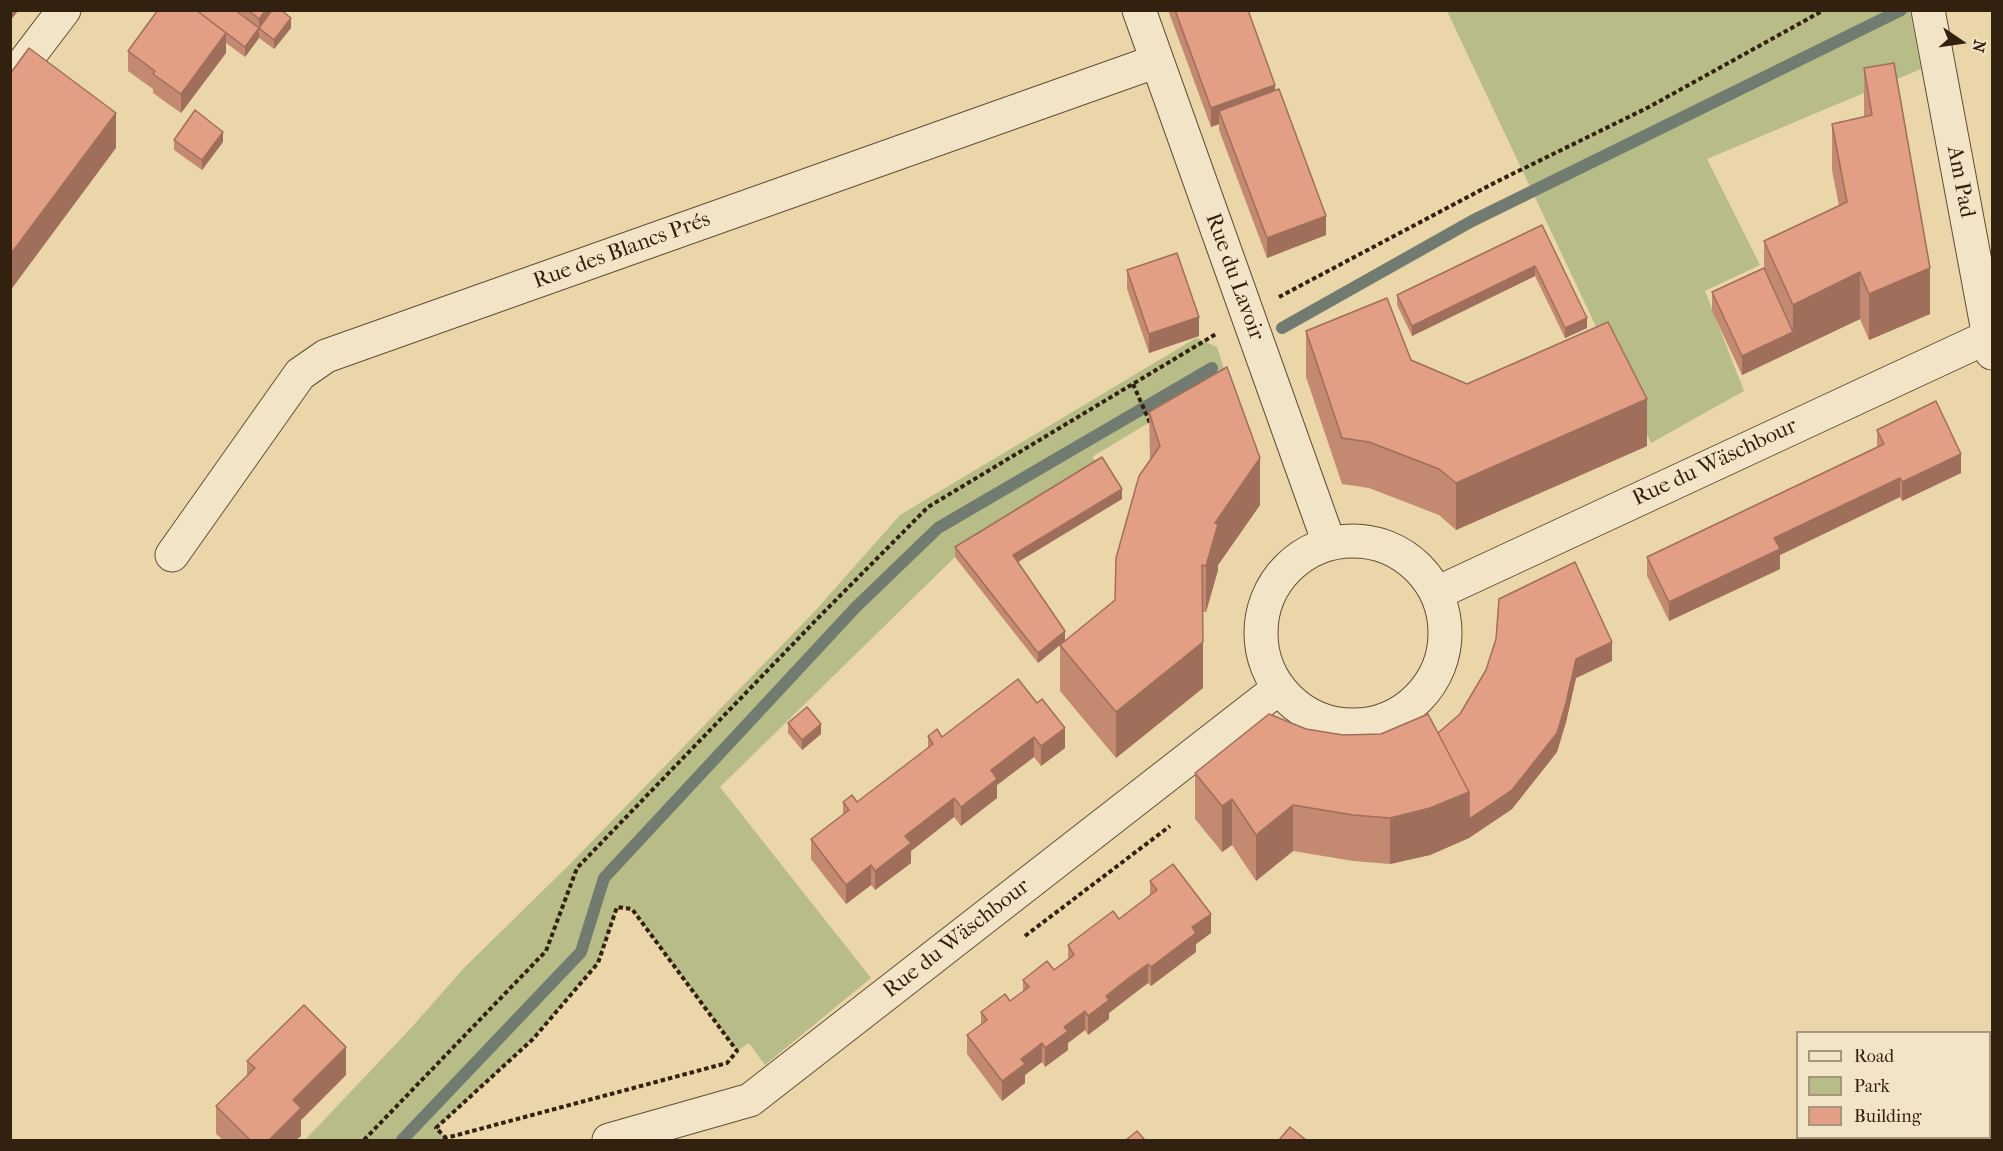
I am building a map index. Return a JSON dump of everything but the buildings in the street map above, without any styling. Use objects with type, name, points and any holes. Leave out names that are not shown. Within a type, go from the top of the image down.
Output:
[{"type":"street","points":[[10,81],[64,10]]},
{"type":"street","name":"Rue du Lavoir","points":[[1139,10],[1329,543]]},
{"type":"street","name":"Am Pad","points":[[1930,20],[1991,341]]},
{"type":"street","name":"Rue des Blancs Prés","points":[[172,555],[300,374],[326,356],[1157,61]]},
{"type":"street","name":"Rue du Wäschbour","points":[[1437,593],[1991,341]]},
{"type":"street","points":[[1362,540],[1392,548],[1419,567],[1437,593],[1445,619],[1445,646],[1437,672],[1422,695],[1401,712],[1376,722],[1349,725],[1322,720],[1299,708],[1279,688],[1266,662],[1260,632],[1266,602],[1280,576],[1287,569],[1302,555],[1329,543],[1362,540]]},
{"type":"street","name":"Rue du Wäschbour","points":[[609,1140],[750,1100],[1279,688]]},
{"type":"path","points":[[364,1140],[546,951],[577,868],[928,507],[1248,314],[1496,182],[1649,107],[1824,10]]},
{"type":"path","points":[[1133,384],[1153,430]]},
{"type":"path","points":[[617,907],[632,909],[737,1051],[727,1063],[445,1139],[436,1128],[533,1039],[598,963],[617,907]]},
{"type":"green space","points":[[1447,11],[1910,11],[1921,69],[1707,159],[1760,265],[1705,291],[1744,391],[1651,443]]},
{"type":"green space","points":[[1196,338],[1217,347],[1224,369],[1205,389],[1092,457],[1102,467],[955,557],[720,787],[871,978],[765,1065],[749,1043],[737,1051],[632,909],[618,907],[598,963],[533,1039],[437,1128],[446,1138],[444,1140],[305,1140],[411,1028],[464,968],[572,862],[815,611],[900,515]]},
{"type":"waterway","points":[[1282,328],[1472,221],[1901,10]]},
{"type":"waterway","points":[[402,1140],[581,952],[604,878],[856,607],[938,528],[1212,368]]}]
